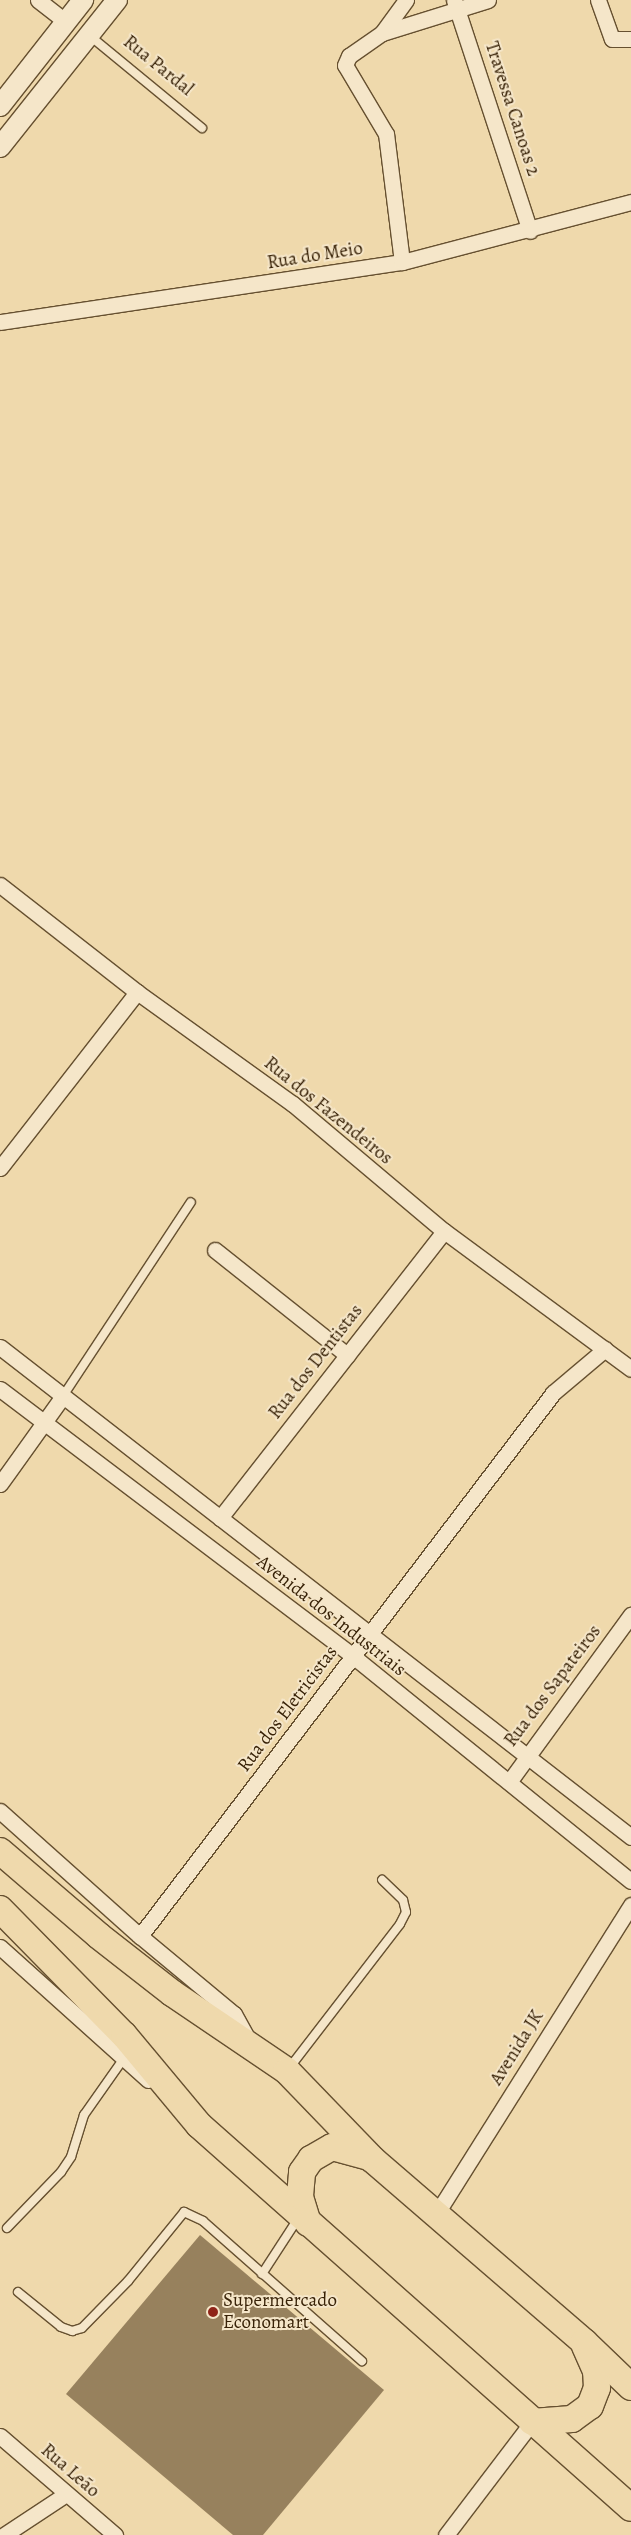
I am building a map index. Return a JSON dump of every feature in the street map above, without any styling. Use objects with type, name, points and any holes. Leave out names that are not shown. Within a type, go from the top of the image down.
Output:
[{"type":"highway","points":[[0,1851],[99,1936],[172,1993],[287,2071],[372,2159],[437,2213],[584,2342],[631,2387]]},
{"type":"highway","points":[[0,1909],[124,2035],[199,2125],[631,2510]]},
{"type":"highway","points":[[304,2219],[300,2196],[302,2172],[311,2159],[332,2147],[372,2159]]},
{"type":"highway","points":[[532,2422],[572,2419],[590,2406],[597,2388],[596,2371],[584,2342]]},
{"type":"main road","points":[[0,106],[83,0]]},
{"type":"main road","points":[[0,146],[117,0]]},
{"type":"street","points":[[38,0],[66,22]]},
{"type":"street","points":[[402,262],[386,134],[346,70],[345,60],[382,32],[406,0]]},
{"type":"street","points":[[382,32],[456,5],[488,0]]},
{"type":"street","points":[[598,0],[612,39],[631,39]]},
{"type":"street","name":"Travessa Canoas 2","points":[[456,5],[530,231]]},
{"type":"street","name":"Rua do Meio","points":[[0,322],[402,262],[530,231],[631,202]]},
{"type":"street","name":"Rua dos Fazendeiros","points":[[0,885],[137,992],[293,1104],[444,1231],[631,1369]]},
{"type":"street","points":[[0,1168],[137,992]]},
{"type":"street","name":"Rua dos Dentistas","points":[[220,1518],[444,1231]]},
{"type":"street","points":[[215,1250],[346,1355]]},
{"type":"street","name":"Avenida dos Industriais","points":[[0,1347],[631,1837]]},
{"type":"street","name":"Rua dos Eletricistas","points":[[140,1936],[553,1394],[605,1349]]},
{"type":"street","name":"Avenida dos Industriais","points":[[0,1389],[354,1657],[631,1881]]},
{"type":"street","points":[[0,1484],[45,1424],[63,1396]]},
{"type":"street","name":"Rua dos Sapateiros","points":[[509,1782],[525,1756],[631,1615]]},
{"type":"street","points":[[0,1811],[140,1936],[234,2014],[254,2049]]},
{"type":"street","name":"Avenida JK","points":[[437,2213],[631,1905]]},
{"type":"street","points":[[0,1947],[199,2125]]},
{"type":"street","points":[[446,2535],[532,2422]]},
{"type":"street","name":"Rua Leão","points":[[0,2436],[115,2535]]},
{"type":"street","points":[[4,2535],[66,2494]]},
{"type":"lane","name":"Rua Pardal","points":[[89,35],[202,128]]},
{"type":"lane","points":[[63,1396],[191,1202]]},
{"type":"lane","points":[[287,2071],[400,1924],[406,1912],[403,1900],[382,1880]]},
{"type":"lane","points":[[7,2228],[61,2172],[70,2157],[84,2115],[124,2058]]},
{"type":"lane","points":[[18,2292],[61,2327],[72,2331],[82,2328],[128,2281],[184,2212],[194,2214],[362,2361]]},
{"type":"lane","points":[[262,2274],[304,2219]]},
{"type":"building","name":"Supermercado Economart","points":[[200,2235],[384,2390],[263,2535],[233,2535],[66,2394]]},
{"type":"place","name":"Supermercado Economart","points":[[213,2312]]}]
